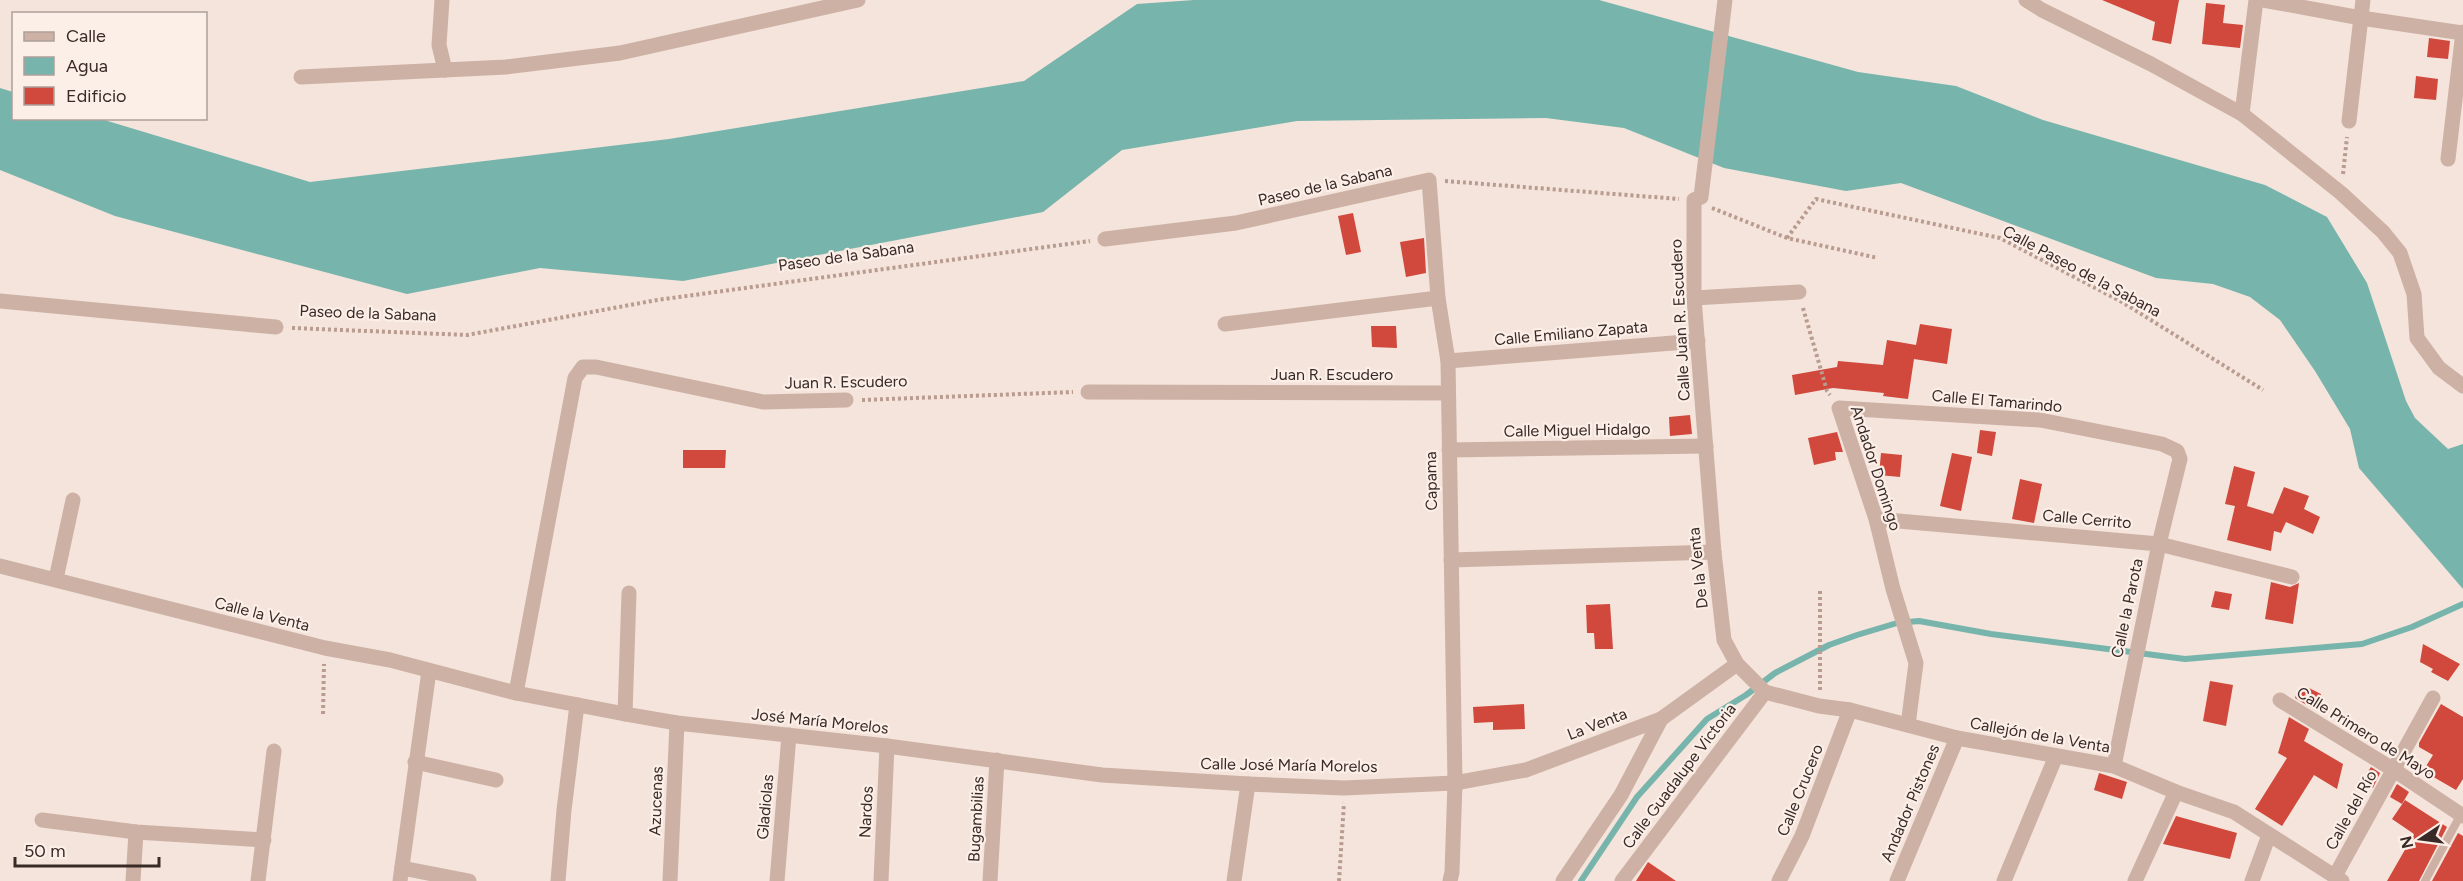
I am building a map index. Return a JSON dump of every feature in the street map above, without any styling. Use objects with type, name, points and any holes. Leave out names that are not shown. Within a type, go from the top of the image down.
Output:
[{"type":"street","points":[[442,0],[439,45],[445,70]]},
{"type":"street","points":[[301,77],[506,68],[620,53],[858,0]]},
{"type":"street","name":"Calle Juan R. Escudero","points":[[1706,446],[1694,298],[1697,199],[1725,0]]},
{"type":"street","points":[[2026,0],[2043,5],[2242,114],[2341,193],[2383,232],[2400,253],[2414,294],[2417,338],[2439,368],[2463,387]]},
{"type":"street","points":[[2242,114],[2256,0]]},
{"type":"street","points":[[2264,0],[2361,18],[2463,32],[2448,159]]},
{"type":"street","points":[[2349,121],[2363,0]]},
{"type":"street","name":"Paseo de la Sabana","points":[[1105,239],[1236,223],[1429,180]]},
{"type":"street","name":"Capama","points":[[1429,180],[1438,298],[1448,361],[1455,783],[1450,881]]},
{"type":"street","points":[[1694,298],[1799,292]]},
{"type":"street","points":[[1225,324],[1438,298]]},
{"type":"street","name":"Paseo de la Sabana","points":[[0,301],[276,327]]},
{"type":"street","name":"Calle Emiliano Zapata","points":[[1448,361],[1698,341]]},
{"type":"street","name":"Juan R. Escudero","points":[[516,693],[575,378],[583,367],[596,367],[763,402],[846,400]]},
{"type":"street","name":"Juan R. Escudero","points":[[1088,392],[1448,393]]},
{"type":"street","name":"Calle El Tamarindo","points":[[1839,408],[2040,420],[2162,444],[2177,451],[2180,459]]},
{"type":"street","name":"Andador Domingo","points":[[1839,408],[1876,519],[1899,611],[1916,663],[1908,725]]},
{"type":"street","name":"Calle Miguel Hidalgo","points":[[1449,450],[1706,446]]},
{"type":"street","name":"De la Venta","points":[[1706,446],[1714,552],[1724,640],[1737,664],[1749,678]]},
{"type":"street","name":"Calle la Parota","points":[[2114,766],[2159,544],[2180,459]]},
{"type":"street","points":[[56,579],[73,500]]},
{"type":"street","name":"Calle Cerrito","points":[[1876,519],[2159,544],[2292,578]]},
{"type":"street","points":[[1451,560],[1714,552]]},
{"type":"street","name":"Calle la Venta","points":[[0,566],[325,648],[390,660],[516,693]]},
{"type":"street","points":[[625,714],[629,593]]},
{"type":"street","name":"La Venta","points":[[1455,783],[1526,770],[1661,719],[1737,664]]},
{"type":"street","points":[[429,671],[401,874],[469,881]]},
{"type":"street","name":"Callejón de la Venta","points":[[1749,678],[1763,690],[1820,706],[1850,710],[1957,738],[2114,766],[2234,813],[2338,879]]},
{"type":"street","name":"Calle Guadalupe Victoria","points":[[1624,880],[1763,690]]},
{"type":"street","name":"José María Morelos","points":[[516,693],[677,723],[887,746],[1122,777]]},
{"type":"street","name":"Calle del Río","points":[[2338,879],[2433,698]]},
{"type":"street","name":"Calle Primero de Mayo","points":[[2280,700],[2462,815]]},
{"type":"street","points":[[558,881],[577,705]]},
{"type":"street","name":"Calle Crucero","points":[[1779,881],[1802,836],[1850,710]]},
{"type":"street","points":[[1563,881],[1621,795],[1661,719]]},
{"type":"street","name":"Azucenas","points":[[670,881],[677,723]]},
{"type":"street","name":"Gladiolas","points":[[777,881],[789,735]]},
{"type":"street","name":"Andador Pistones","points":[[1897,881],[1957,738]]},
{"type":"street","name":"Nardos","points":[[881,881],[887,746]]},
{"type":"street","points":[[258,881],[274,751]]},
{"type":"street","points":[[2004,881],[2056,756]]},
{"type":"street","name":"Bugambilias","points":[[990,881],[997,760]]},
{"type":"street","points":[[415,762],[496,780]]},
{"type":"street","name":"Calle José María Morelos","points":[[1122,777],[1344,788],[1455,783]]},
{"type":"street","points":[[1234,881],[1248,784]]},
{"type":"street","points":[[2135,881],[2176,792]]},
{"type":"street","points":[[42,820],[136,832],[264,840]]},
{"type":"street","points":[[133,881],[136,832]]},
{"type":"street","points":[[2252,881],[2269,835]]},
{"type":"lane","points":[[2425,881],[2462,815]]},
{"type":"path","points":[[2341,193],[2349,121]]},
{"type":"path","points":[[1429,180],[1697,199],[1787,238],[1878,258]]},
{"type":"path","name":"Calle Paseo de la Sabana","points":[[1787,238],[1816,198],[2000,238],[2122,302],[2263,390]]},
{"type":"path","name":"Paseo de la Sabana","points":[[276,327],[467,335],[657,300],[1105,239]]},
{"type":"path","name":"Andador Domingo","points":[[1799,292],[1827,391],[1839,408]]},
{"type":"path","name":"Juan R. Escudero","points":[[846,400],[1088,392]]},
{"type":"path","points":[[1820,591],[1820,706]]},
{"type":"path","points":[[323,714],[325,648]]},
{"type":"path","points":[[1339,881],[1344,788]]},
{"type":"water","points":[[1194,0],[1599,0],[1858,72],[1956,86],[2043,120],[2265,185],[2327,217],[2367,283],[2406,401],[2415,418],[2448,449],[2463,444],[2463,589],[2359,468],[2350,429],[2315,371],[2280,320],[2250,297],[2213,284],[2156,278],[1901,183],[1846,191],[1724,168],[1624,128],[1546,118],[1297,121],[1122,150],[1043,212],[683,281],[540,268],[407,294],[115,216],[0,170],[0,88],[12,92],[12,120],[104,120],[310,182],[669,139],[1024,81],[1137,4]]},
{"type":"building","points":[[2102,0],[2179,0],[2171,44],[2152,40],[2155,22]]},
{"type":"building","points":[[2206,3],[2225,5],[2223,23],[2243,25],[2240,48],[2202,44]]},
{"type":"building","points":[[2429,38],[2450,41],[2448,59],[2427,57]]},
{"type":"building","points":[[2416,76],[2438,79],[2436,100],[2414,98]]},
{"type":"building","points":[[1353,213],[1361,252],[1346,255],[1338,216]]},
{"type":"building","points":[[1424,238],[1426,273],[1406,277],[1400,242]]},
{"type":"building","points":[[1920,324],[1952,329],[1947,364],[1914,359],[1908,399],[1883,396],[1884,393],[1833,388],[1795,395],[1792,375],[1837,367],[1838,361],[1883,365],[1887,340],[1916,345]]},
{"type":"building","points":[[1371,326],[1396,326],[1397,348],[1372,347]]},
{"type":"building","points":[[1690,415],[1692,434],[1670,436],[1669,417]]},
{"type":"building","points":[[1980,430],[1996,432],[1992,456],[1977,453]]},
{"type":"building","points":[[1837,432],[1843,452],[1835,452],[1836,460],[1814,465],[1808,438]]},
{"type":"building","points":[[683,450],[726,450],[725,468],[683,468]]},
{"type":"building","points":[[1881,453],[1902,455],[1900,477],[1879,475]]},
{"type":"building","points":[[1952,453],[1972,457],[1961,511],[1940,506]]},
{"type":"building","points":[[2234,466],[2255,472],[2247,506],[2273,514],[2284,487],[2309,496],[2304,509],[2320,517],[2313,534],[2286,522],[2281,533],[2274,531],[2271,551],[2227,540],[2235,506],[2225,504]]},
{"type":"building","points":[[2020,479],[2042,484],[2034,523],[2012,519]]},
{"type":"building","points":[[2271,582],[2290,587],[2299,583],[2293,624],[2265,619]]},
{"type":"building","points":[[2215,591],[2232,594],[2229,610],[2211,607]]},
{"type":"building","points":[[1610,604],[1613,649],[1595,649],[1594,633],[1587,633],[1586,605]]},
{"type":"building","points":[[2423,644],[2460,664],[2448,681],[2431,672],[2433,669],[2420,662]]},
{"type":"building","points":[[2210,681],[2233,685],[2226,726],[2203,721]]},
{"type":"building","points":[[2307,687],[2321,694],[2315,710],[2295,698],[2298,689],[2304,692]]},
{"type":"building","points":[[1524,704],[1525,729],[1493,730],[1493,722],[1474,723],[1473,707]]},
{"type":"building","points":[[2441,704],[2463,717],[2463,779],[2456,790],[2423,771],[2433,755],[2419,747],[2419,743]]},
{"type":"building","points":[[2289,717],[2309,729],[2304,741],[2343,764],[2337,789],[2314,775],[2282,826],[2255,809],[2287,758],[2278,753]]},
{"type":"building","points":[[2371,767],[2380,773],[2373,788],[2362,781]]},
{"type":"building","points":[[2099,773],[2127,782],[2122,799],[2094,790]]},
{"type":"building","points":[[2397,784],[2409,792],[2402,804],[2390,797]]},
{"type":"building","points":[[2405,800],[2447,827],[2419,881],[2387,881],[2414,834],[2392,819]]},
{"type":"building","points":[[2176,816],[2237,833],[2230,859],[2163,844]]},
{"type":"building","points":[[2458,833],[2463,836],[2463,881],[2432,881]]},
{"type":"building","points":[[1648,862],[1676,881],[1636,881]]},
{"type":"waterway","points":[[1581,881],[1637,797],[1707,719],[1746,695],[1775,673],[1829,645],[1857,635],[1897,623],[1919,621],[1991,634],[2185,659],[2362,644],[2412,627],[2463,604]]}]
